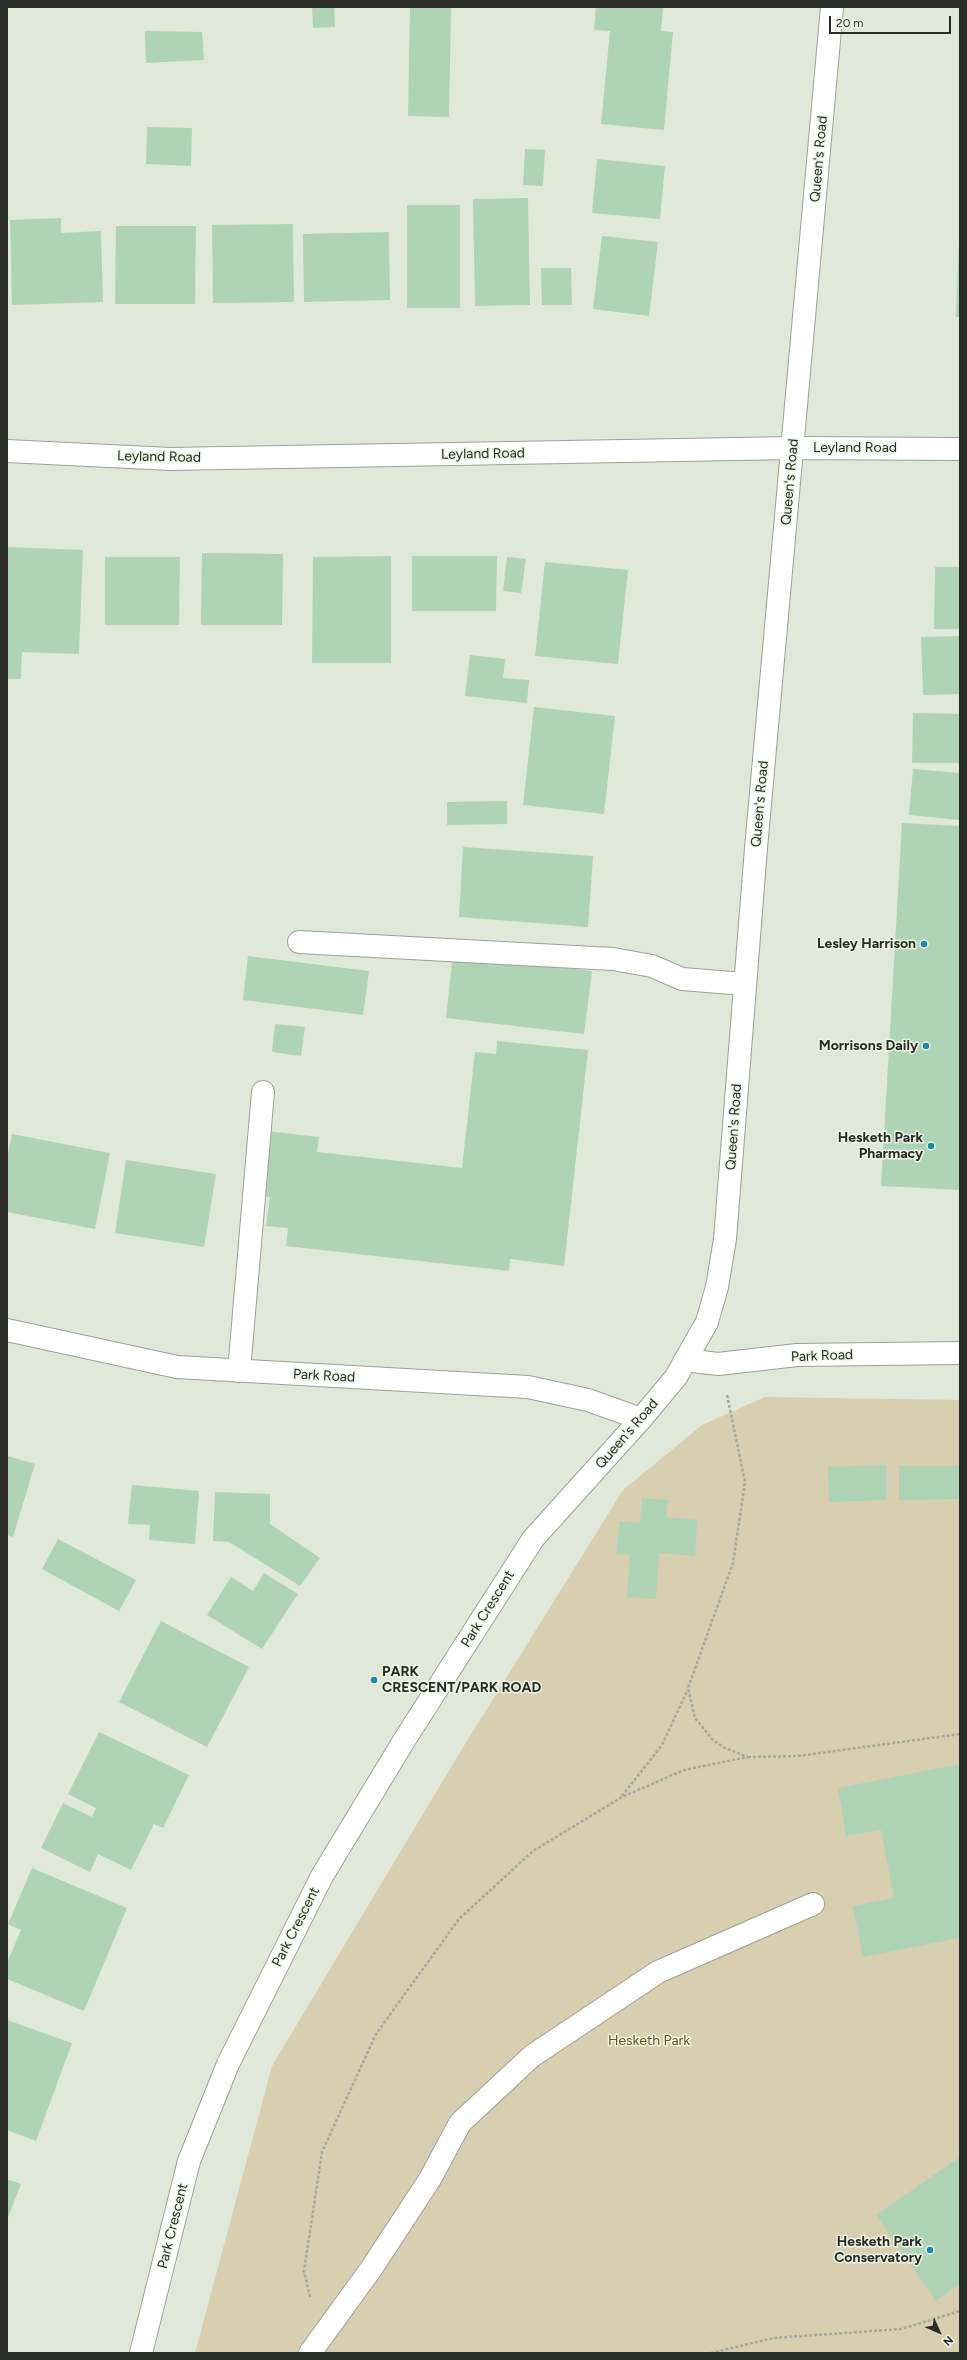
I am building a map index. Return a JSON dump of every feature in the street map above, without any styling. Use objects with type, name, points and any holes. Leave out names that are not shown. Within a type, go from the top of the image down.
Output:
[{"type":"main road","name":"Queen's Road","points":[[533,1539],[641,1419],[676,1377],[707,1322],[717,1287],[726,1239],[745,984],[832,7]]},
{"type":"main road","name":"Leyland Road","points":[[7,451],[170,459],[793,448],[960,449]]},
{"type":"main road","points":[[299,942],[613,959],[652,966],[682,979],[745,984]]},
{"type":"main road","points":[[239,1371],[263,1092]]},
{"type":"main road","name":"Park Road","points":[[7,1330],[177,1368],[528,1387],[588,1400],[641,1419]]},
{"type":"main road","name":"Park Road","points":[[685,1360],[718,1364],[797,1355],[960,1353]]},
{"type":"main road","name":"Park Crescent","points":[[141,2353],[189,2161],[228,2064],[322,1876],[405,1739],[533,1539]]},
{"type":"main road","points":[[315,2347],[370,2269],[430,2179],[460,2123],[532,2056],[658,1972],[813,1904]]},
{"type":"path","points":[[622,1797],[662,1745],[688,1688],[733,1563],[745,1482],[732,1412],[718,1364]]},
{"type":"path","points":[[688,1688],[695,1718],[713,1740],[725,1748],[748,1757]]},
{"type":"path","points":[[315,2347],[304,2271],[322,2152],[376,2034],[459,1919],[533,1851],[622,1797],[684,1770],[748,1757],[798,1756],[960,1734]]},
{"type":"path","points":[[711,2353],[772,2338],[901,2329],[960,2311]]},
{"type":"green space","name":"Hesketh Park","points":[[765,1397],[960,1400],[960,2353],[195,2353],[272,2066],[462,1749],[623,1490],[702,1425]]},
{"type":"building","points":[[312,7],[334,7],[335,27],[313,28]]},
{"type":"building","points":[[410,7],[451,7],[449,117],[408,116]]},
{"type":"building","points":[[596,7],[663,7],[661,31],[673,32],[664,130],[601,124],[610,31],[594,30]]},
{"type":"building","points":[[145,31],[202,32],[204,60],[146,63]]},
{"type":"building","points":[[147,127],[192,128],[191,166],[146,164]]},
{"type":"building","points":[[525,149],[545,150],[543,186],[523,185]]},
{"type":"building","points":[[597,159],[665,166],[660,219],[592,213]]},
{"type":"building","points":[[528,198],[530,305],[475,306],[473,199]]},
{"type":"building","points":[[407,205],[460,205],[460,308],[407,308]]},
{"type":"building","points":[[61,218],[61,233],[101,231],[103,302],[12,305],[10,220]]},
{"type":"building","points":[[293,224],[294,302],[213,303],[212,225]]},
{"type":"building","points":[[116,226],[196,226],[195,304],[115,304]]},
{"type":"building","points":[[389,232],[390,300],[304,302],[303,234]]},
{"type":"building","points":[[602,236],[658,242],[649,316],[593,309]]},
{"type":"building","points":[[959,238],[960,317],[956,317]]},
{"type":"building","points":[[541,268],[571,268],[572,305],[542,305]]},
{"type":"building","points":[[7,547],[83,550],[79,654],[22,652],[21,679],[7,679]]},
{"type":"building","points":[[202,553],[283,554],[282,625],[201,625]]},
{"type":"building","points":[[391,556],[391,663],[312,663],[313,557]]},
{"type":"building","points":[[412,556],[497,556],[496,611],[412,611]]},
{"type":"building","points":[[105,557],[180,557],[179,625],[105,625]]},
{"type":"building","points":[[507,557],[526,559],[521,593],[503,591]]},
{"type":"building","points":[[545,562],[628,570],[618,664],[535,656]]},
{"type":"building","points":[[935,567],[960,567],[960,629],[934,629]]},
{"type":"building","points":[[960,636],[960,694],[923,695],[921,637]]},
{"type":"building","points":[[470,655],[505,659],[503,678],[529,680],[527,703],[465,696]]},
{"type":"building","points":[[534,707],[615,716],[604,814],[523,805]]},
{"type":"building","points":[[913,713],[960,714],[960,763],[912,763]]},
{"type":"building","points":[[913,769],[960,773],[960,820],[909,815]]},
{"type":"building","points":[[507,801],[507,824],[447,825],[447,802]]},
{"type":"building","points":[[902,823],[960,826],[960,1190],[881,1186]]},
{"type":"building","points":[[463,847],[593,856],[588,927],[459,917]]},
{"type":"building","points":[[453,954],[592,971],[584,1034],[446,1018]]},
{"type":"building","points":[[248,956],[369,971],[363,1015],[243,1000]]},
{"type":"building","points":[[275,1024],[305,1027],[301,1056],[272,1052]]},
{"type":"building","points":[[497,1041],[588,1050],[564,1266],[510,1259],[509,1271],[286,1246],[288,1228],[266,1226],[270,1197],[259,1196],[266,1131],[319,1137],[317,1152],[462,1168],[475,1052],[496,1054]]},
{"type":"building","points":[[12,1134],[110,1153],[95,1229],[7,1212],[7,1158]]},
{"type":"building","points":[[126,1160],[216,1174],[204,1247],[115,1233]]},
{"type":"building","points":[[7,1456],[35,1464],[13,1537],[7,1535]]},
{"type":"building","points":[[886,1465],[887,1500],[829,1502],[828,1467]]},
{"type":"building","points":[[899,1466],[960,1466],[960,1499],[899,1500]]},
{"type":"building","points":[[132,1485],[199,1491],[195,1544],[149,1540],[150,1525],[128,1524]]},
{"type":"building","points":[[215,1492],[270,1494],[270,1524],[320,1558],[300,1586],[229,1542],[213,1541]]},
{"type":"building","points":[[642,1498],[668,1500],[666,1517],[697,1520],[695,1556],[659,1553],[656,1599],[627,1597],[630,1555],[616,1554],[620,1521],[640,1523]]},
{"type":"building","points":[[58,1539],[136,1580],[119,1611],[42,1569]]},
{"type":"building","points":[[264,1573],[298,1594],[262,1649],[207,1615],[231,1577],[253,1591]]},
{"type":"building","points":[[161,1621],[249,1667],[207,1747],[119,1702]]},
{"type":"building","points":[[99,1732],[189,1775],[163,1828],[154,1824],[131,1870],[98,1854],[90,1872],[41,1848],[63,1803],[92,1817],[96,1808],[68,1794]]},
{"type":"building","points":[[960,1764],[960,1938],[863,1957],[853,1906],[894,1898],[881,1830],[846,1836],[838,1788]]},
{"type":"building","points":[[32,1868],[127,1908],[84,2011],[7,1979],[7,1963],[21,1930],[8,1924]]},
{"type":"building","points":[[7,2020],[72,2043],[36,2141],[7,2130]]},
{"type":"building","name":"Hesketh Park Conservatory","points":[[960,2157],[960,2284],[936,2301],[876,2215]]},
{"type":"building","points":[[7,2179],[21,2184],[7,2220]]},
{"type":"place","name":"Lesley Harrison","points":[[924,944]]},
{"type":"place","name":"Morrisons Daily","points":[[926,1046]]},
{"type":"place","name":"Hesketh Park Pharmacy","points":[[931,1146]]},
{"type":"place","name":"PARK CRESCENT/PARK ROAD","points":[[374,1680]]},
{"type":"place","name":"Hesketh Park Conservatory","points":[[930,2250]]}]
